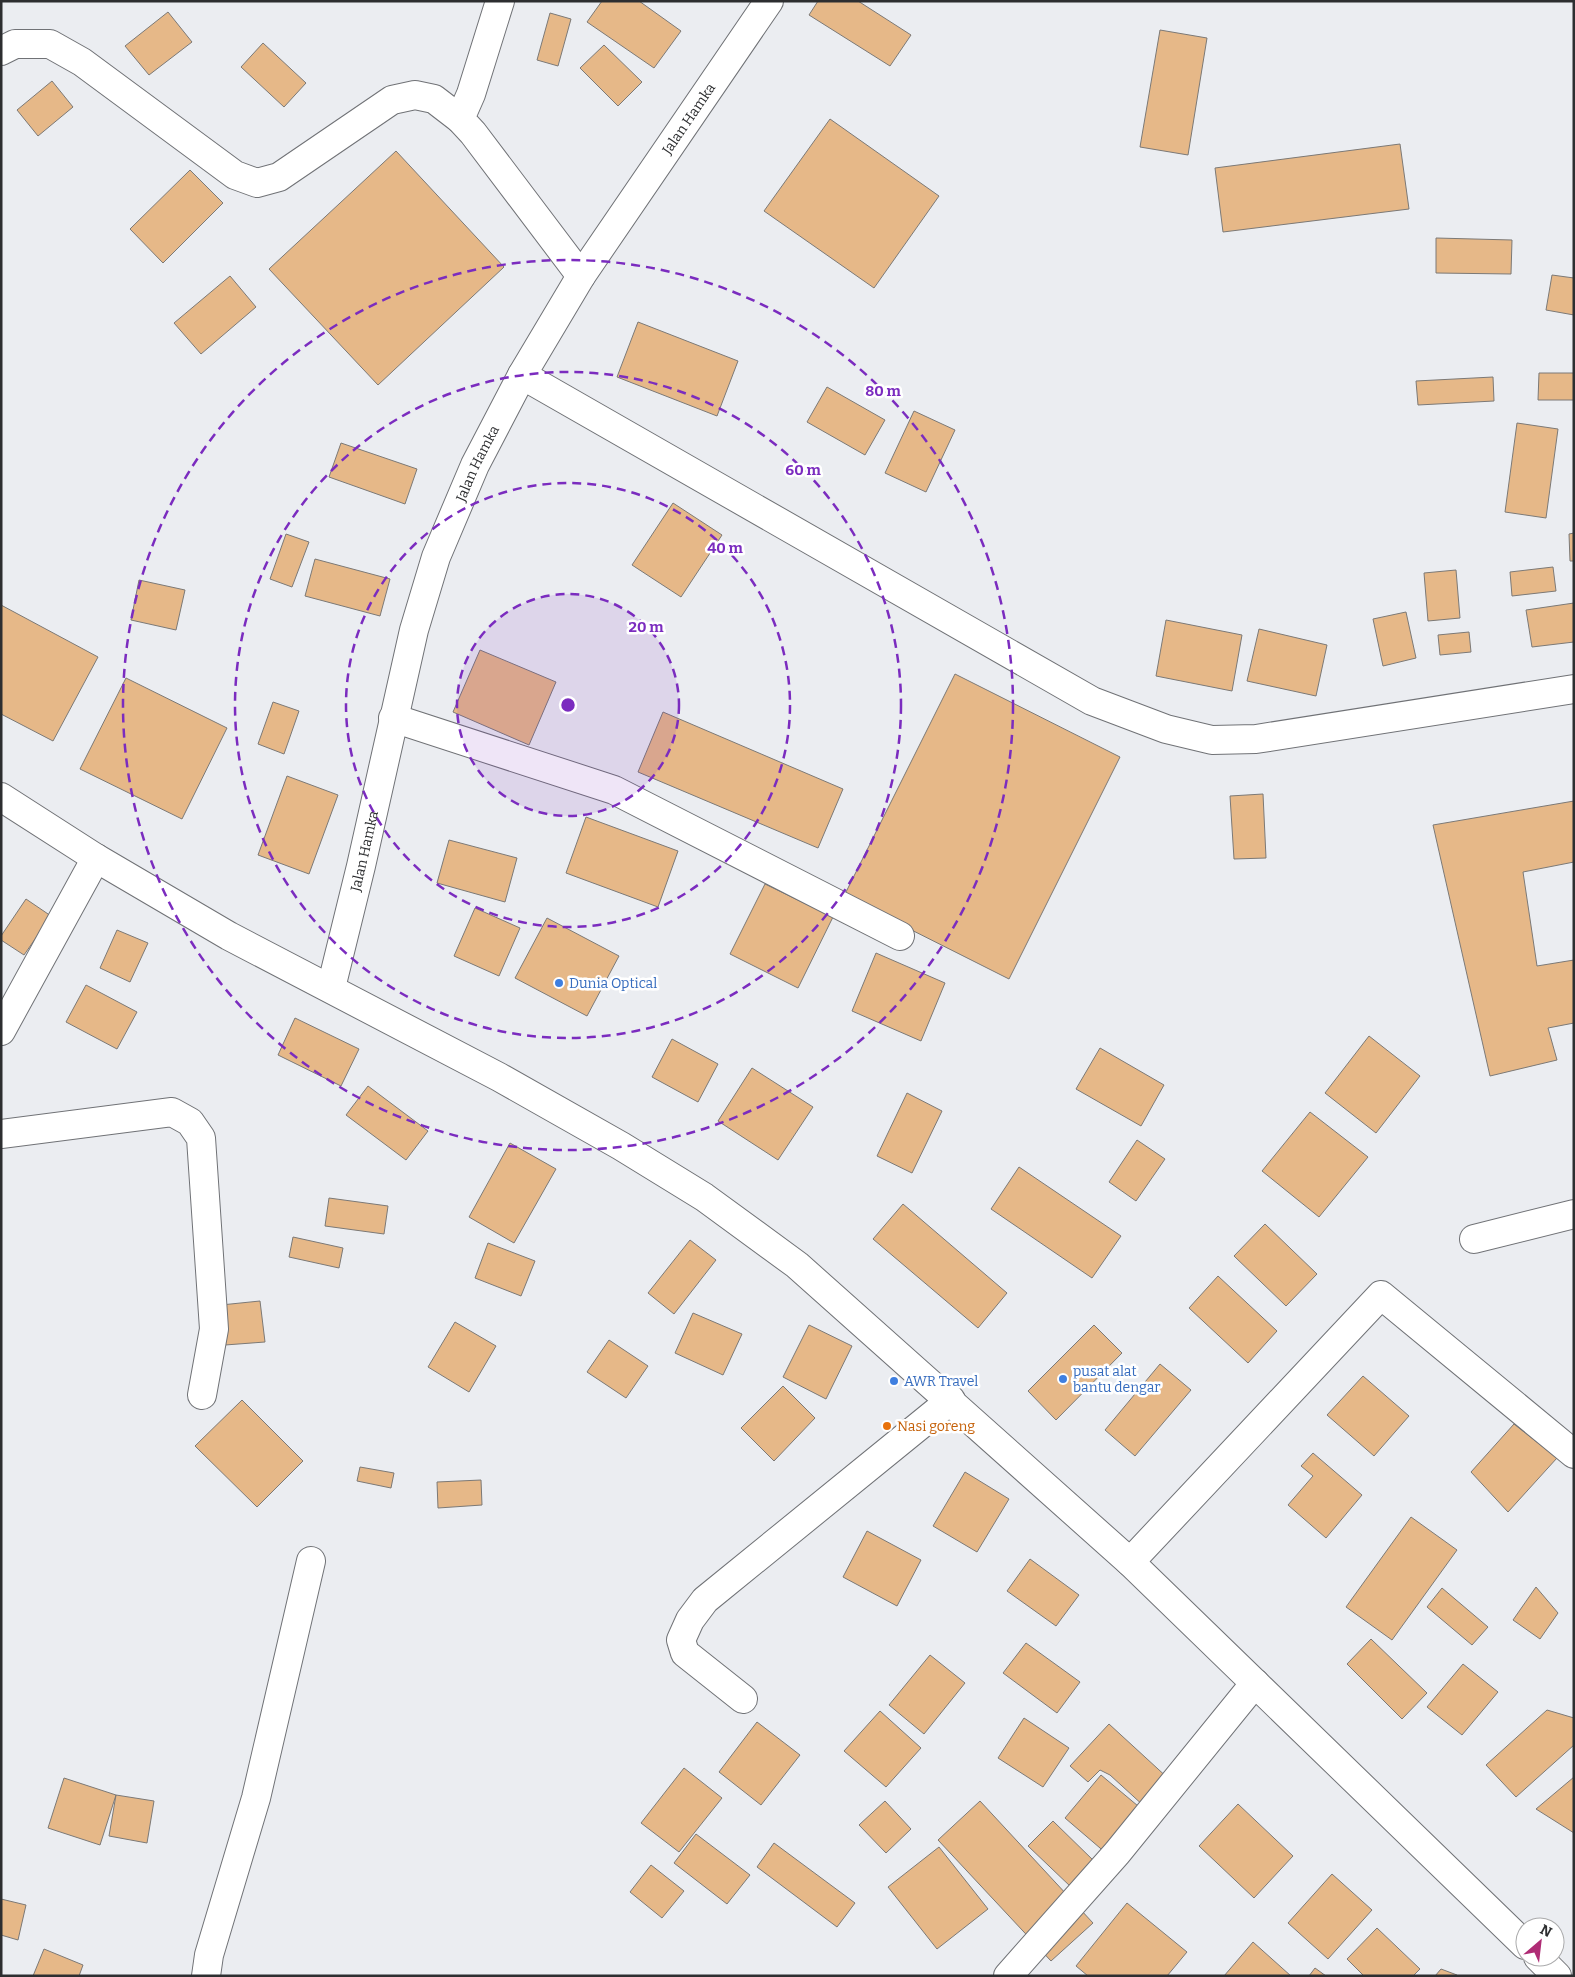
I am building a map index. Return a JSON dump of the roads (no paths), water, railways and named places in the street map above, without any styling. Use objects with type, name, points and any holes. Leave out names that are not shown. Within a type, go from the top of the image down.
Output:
[{"type":"main road","points":[[460,119],[471,94],[500,1]]},
{"type":"main road","name":"Jalan Hamka","points":[[331,988],[361,866],[414,630],[436,557],[475,465],[522,375],[581,276],[769,1]]},
{"type":"main road","points":[[1,50],[15,44],[50,44],[82,62],[235,175],[257,183],[279,177],[392,100],[415,95],[434,99],[460,119],[473,132],[581,276]]},
{"type":"main road","points":[[522,375],[1092,701],[1166,729],[1212,740],[1256,739],[1574,689]]},
{"type":"main road","points":[[393,718],[614,790],[900,936]]},
{"type":"main road","points":[[1,797],[96,858],[228,936],[499,1077],[612,1141],[704,1197],[797,1265],[951,1400],[1130,1562],[1515,1935]]},
{"type":"main road","points":[[1,1031],[96,858]]},
{"type":"main road","points":[[1,1134],[172,1112],[190,1122],[201,1138],[214,1329],[202,1395]]},
{"type":"main road","points":[[1474,1239],[1574,1214]]},
{"type":"main road","points":[[1130,1562],[1381,1295],[1574,1454]]},
{"type":"main road","points":[[742,1699],[685,1653],[681,1640],[690,1620],[705,1600],[951,1400]]},
{"type":"main road","points":[[206,1976],[209,1954],[256,1798],[311,1561]]},
{"type":"main road","points":[[1008,1976],[1117,1853],[1255,1683]]},
{"type":"main road","points":[[1548,1967],[1557,1976]]},
{"type":"place","name":"Dunia Optical","points":[[559,983]]},
{"type":"place","name":"pusat alat bantu dengar","points":[[1063,1379]]},
{"type":"place","name":"AWR Travel","points":[[894,1381]]},
{"type":"place","name":"Nasi goreng","points":[[887,1426]]}]
